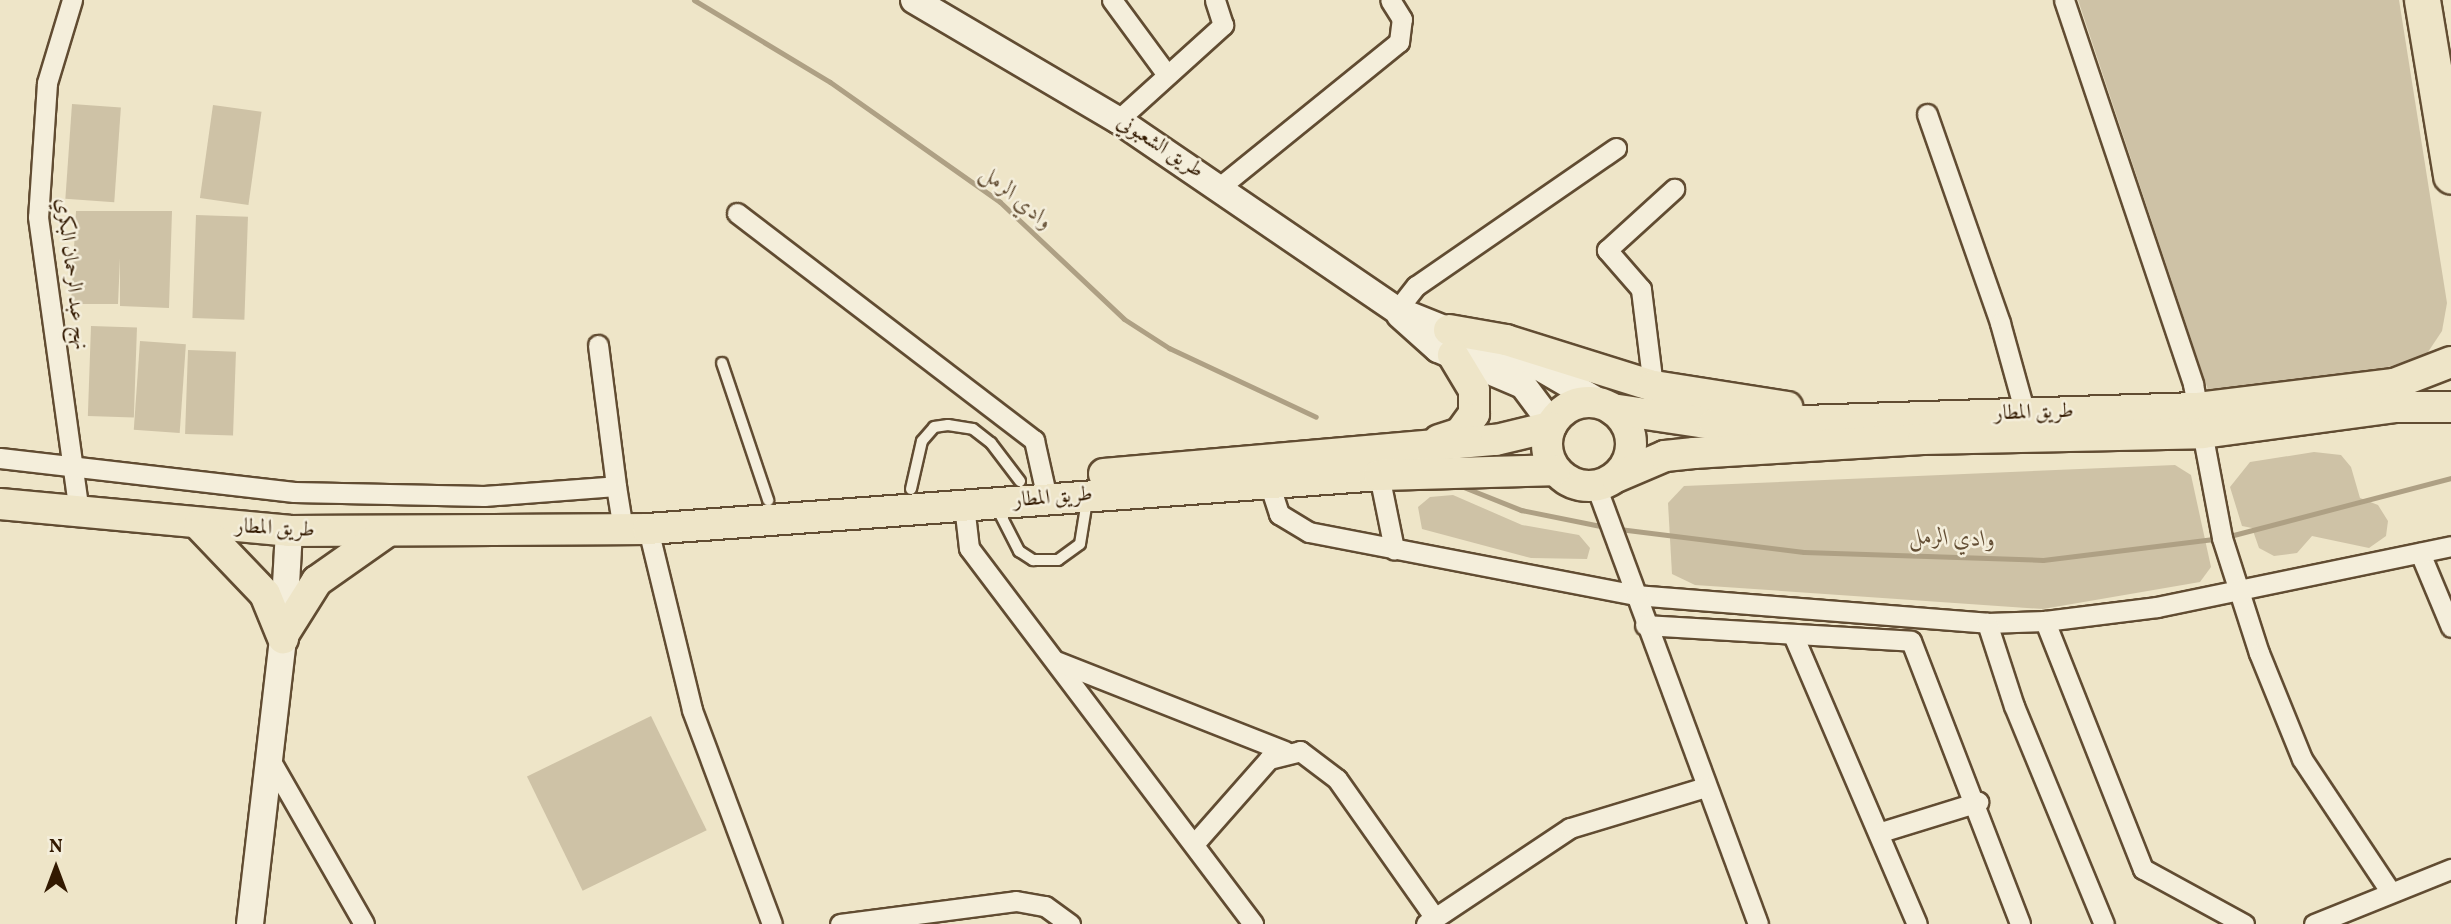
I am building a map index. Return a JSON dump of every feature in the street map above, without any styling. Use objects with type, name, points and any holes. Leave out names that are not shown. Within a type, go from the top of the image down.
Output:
[{"type":"highway","points":[[2422,0],[2451,176]]},
{"type":"main road","points":[[1419,446],[1460,433],[1474,414],[1474,390],[1451,343],[1506,340],[1653,386],[1796,408],[1924,417]]},
{"type":"main road","name":"طريق المطار","points":[[1609,408],[1714,424],[2025,413],[2201,421],[2394,384],[2451,362]]},
{"type":"main road","points":[[1575,404],[1609,408],[1631,442],[1606,481],[1573,484],[1555,470],[1547,449],[1551,426],[1575,404]]},
{"type":"main road","name":"طريق المطار","points":[[1606,481],[1665,456],[1694,453],[2396,407],[2451,407]]},
{"type":"main road","name":"طريق المطار","points":[[0,503],[79,514],[289,531],[385,534],[550,527],[627,514],[768,500],[911,489],[1037,486],[1496,440],[1551,426]]},
{"type":"main road","name":"طريق المطار","points":[[627,514],[964,505],[995,502],[1037,486],[1088,495],[1379,475],[1555,470]]},
{"type":"main road","points":[[199,525],[265,594],[283,637]]},
{"type":"main road","points":[[283,637],[317,581],[385,534]]},
{"type":"street","name":"نهج عبد الرحمان البكري","points":[[72,0],[47,83],[38,177],[47,288],[76,465],[79,514]]},
{"type":"street","name":"طريق الشعبوني","points":[[914,0],[1118,120],[1221,186],[1397,310],[1422,339],[1451,343],[1539,367],[1609,408]]},
{"type":"street","points":[[1112,0],[1167,75]]},
{"type":"street","points":[[1118,120],[1223,25],[1215,0]]},
{"type":"street","points":[[1221,186],[1399,42],[1402,19],[1390,0]]},
{"type":"street","points":[[2063,0],[2201,421],[2238,591],[2302,759],[2390,891]]},
{"type":"street","points":[[1927,114],[2000,323],[2025,413]]},
{"type":"street","points":[[1397,310],[1416,286],[1616,148]]},
{"type":"street","points":[[1653,386],[1641,289],[1608,250],[1674,189]]},
{"type":"street","points":[[737,212],[1034,440],[1037,486]]},
{"type":"street","name":"طريق الشعبوني","points":[[1451,343],[1523,385],[1551,426]]},
{"type":"street","points":[[598,345],[627,514],[692,710],[772,924]]},
{"type":"street","points":[[0,458],[76,465],[197,484],[627,514]]},
{"type":"street","points":[[1379,475],[1394,549]]},
{"type":"street","points":[[1606,481],[1634,595],[1758,924]]},
{"type":"street","points":[[1269,483],[1271,500],[1289,523],[1394,549],[1634,595],[1987,622],[2045,621],[2238,591],[2451,547]]},
{"type":"street","points":[[964,505],[969,548],[1253,924]]},
{"type":"street","points":[[250,924],[283,637],[289,531]]},
{"type":"street","points":[[2420,553],[2451,627]]},
{"type":"street","points":[[1914,617],[1911,641],[1978,802],[2020,924]]},
{"type":"street","points":[[2045,621],[2143,869],[2244,924]]},
{"type":"street","points":[[1987,622],[2018,717],[2104,924]]},
{"type":"street","points":[[1645,625],[1911,641]]},
{"type":"street","points":[[1793,635],[1881,832],[1917,924]]},
{"type":"street","points":[[1055,661],[1285,751],[1316,759],[1337,779],[1431,921],[1570,828],[1706,787]]},
{"type":"street","points":[[1194,844],[1269,759],[1285,751]]},
{"type":"street","points":[[269,758],[364,924]]},
{"type":"street","points":[[1881,832],[1978,802]]},
{"type":"street","points":[[2314,924],[2390,891],[2446,876]]},
{"type":"street","points":[[840,924],[1016,901],[1045,906],[1070,924]]},
{"type":"lane","points":[[722,363],[768,500]]},
{"type":"lane","points":[[911,489],[922,441],[934,427],[948,425],[973,429],[1037,486]]},
{"type":"lane","points":[[995,502],[1019,551],[1033,560],[1058,560],[1080,544],[1088,495]]},
{"type":"shaded area","points":[[2078,0],[2399,0],[2447,303],[2442,331],[2426,355],[2369,373],[2209,393]]},
{"type":"shaded area","points":[[72,104],[121,107],[114,202],[65,199]]},
{"type":"shaded area","points":[[213,105],[262,112],[248,205],[200,198]]},
{"type":"shaded area","points":[[76,211],[172,211],[169,308],[120,306],[120,258],[118,304],[71,304]]},
{"type":"shaded area","points":[[196,215],[248,217],[244,320],[192,318]]},
{"type":"shaded area","points":[[91,326],[137,328],[134,418],[88,416]]},
{"type":"shaded area","points":[[140,341],[186,344],[180,433],[134,430]]},
{"type":"shaded area","points":[[188,350],[236,352],[233,436],[185,434]]},
{"type":"shaded area","points":[[2314,452],[2341,455],[2351,467],[2360,498],[2378,505],[2388,521],[2386,536],[2369,548],[2312,536],[2297,553],[2274,556],[2259,548],[2252,528],[2242,526],[2230,487],[2250,462]]},
{"type":"shaded area","points":[[2175,465],[2191,475],[2211,567],[2200,582],[2043,609],[1695,585],[1672,574],[1668,503],[1684,486]]},
{"type":"shaded area","points":[[1453,495],[1522,525],[1579,535],[1590,548],[1587,559],[1531,558],[1422,529],[1418,507],[1430,497]]},
{"type":"shaded area","points":[[651,716],[707,830],[583,891],[527,776]]},
{"type":"waterway","name":"وادي الرمل","points":[[694,0],[830,82],[1000,202],[1124,319],[1169,348],[1316,417]]},
{"type":"waterway","name":"وادي الرمل","points":[[1619,529],[1804,552],[2043,560],[2222,538],[2451,478]]},
{"type":"waterway","name":"وادي الرمل","points":[[1461,486],[1521,510],[1605,527]]}]
